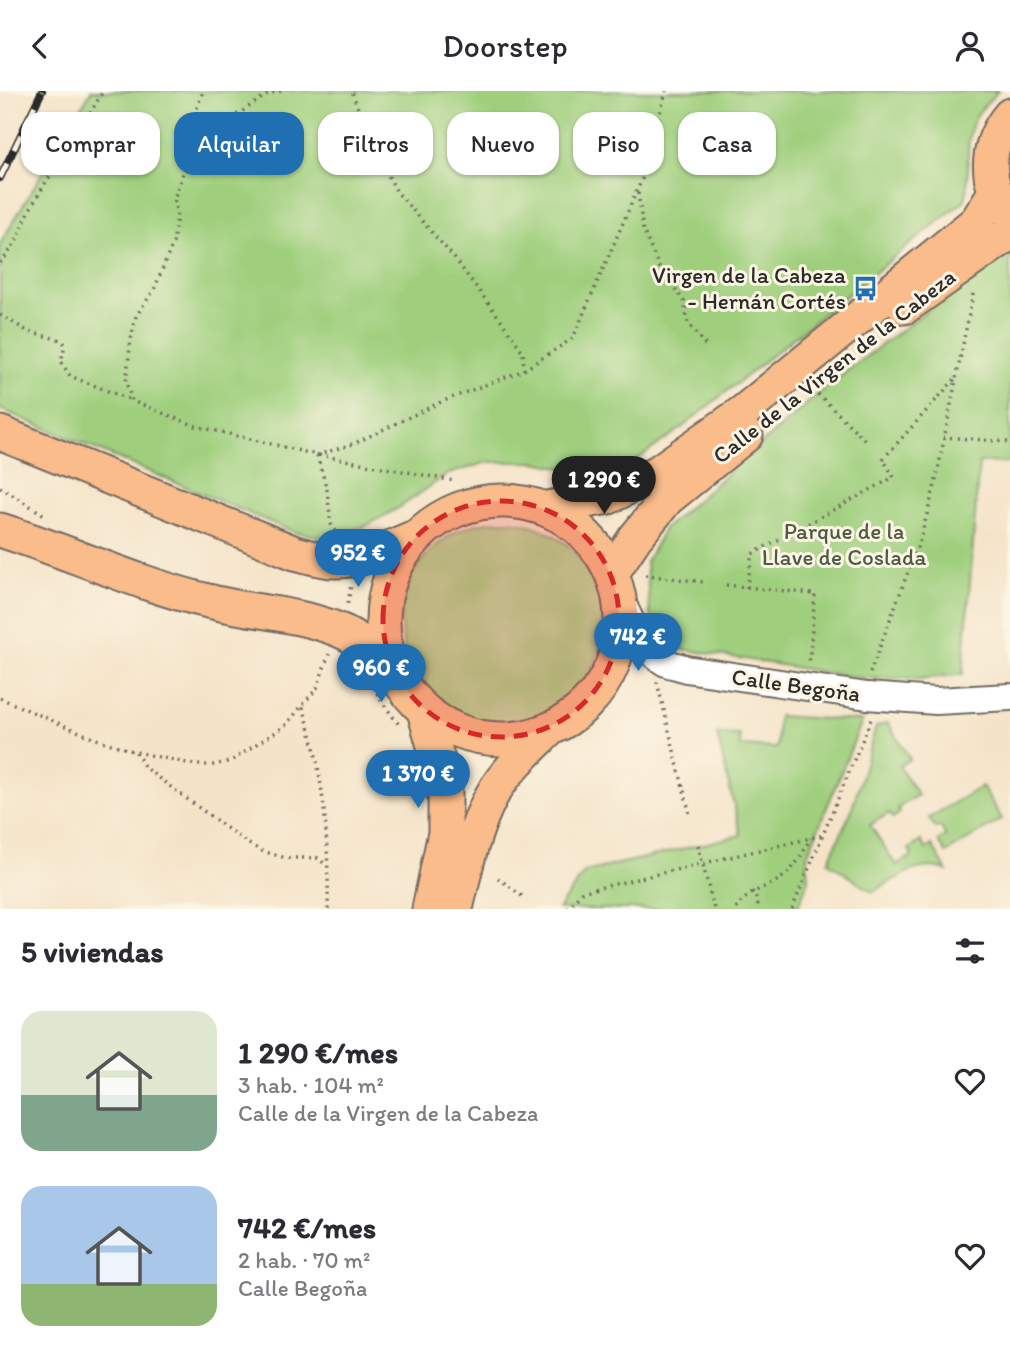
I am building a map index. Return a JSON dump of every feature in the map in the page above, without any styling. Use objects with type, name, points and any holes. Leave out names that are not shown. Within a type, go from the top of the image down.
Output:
[{"type":"main road","points":[[1003,203],[990,174],[990,157],[994,139],[1010,115]]},
{"type":"main road","name":"Calle de la Virgen de la Cabeza","points":[[547,508],[609,496],[658,472],[743,412],[977,221],[1003,203]]},
{"type":"main road","name":"Calle de la Virgen de la Cabeza","points":[[616,585],[635,538],[667,499],[925,291],[1010,233]]},
{"type":"main road","points":[[0,433],[295,553],[332,561],[350,560],[382,551],[415,537],[443,515],[477,502],[512,501],[547,508],[574,524],[596,546],[616,585],[621,628],[615,660],[600,689],[578,712],[550,729],[517,762],[493,794],[477,829],[456,909]]},
{"type":"main road","points":[[0,530],[208,601],[300,618],[334,628],[389,661]]},
{"type":"main road","points":[[415,537],[396,564],[384,595],[382,628],[389,661],[404,688],[424,711],[453,729],[485,738],[518,738],[550,729]]},
{"type":"main road","points":[[424,711],[445,784],[445,833],[429,909]]},
{"type":"street","name":"Calle Begoña","points":[[616,585],[635,630],[648,647],[664,661],[686,669],[867,696],[936,701],[1010,697]]},
{"type":"path","points":[[0,263],[103,91]]},
{"type":"path","points":[[196,112],[203,91]]},
{"type":"path","points":[[241,112],[268,94],[281,91]]},
{"type":"path","points":[[352,91],[369,141],[397,192],[447,249],[501,320],[523,352],[524,370]]},
{"type":"path","points":[[317,455],[353,444],[441,402],[524,370],[573,338],[638,191],[666,91]]},
{"type":"path","points":[[131,401],[126,382],[136,316],[154,290],[173,243],[177,216],[174,199],[182,175]]},
{"type":"path","points":[[638,191],[643,230],[659,267],[684,301],[688,323],[706,345]]},
{"type":"path","points":[[866,682],[920,540],[934,485],[975,284]]},
{"type":"path","points":[[0,315],[29,332],[61,340],[65,344],[61,362],[70,376],[196,426],[317,455],[454,481]]},
{"type":"path","points":[[747,588],[752,554],[894,477],[882,457],[956,378]]},
{"type":"path","points":[[818,394],[867,442]]},
{"type":"path","points":[[943,437],[1010,442]]},
{"type":"path","points":[[317,455],[327,490],[331,524],[345,542]]},
{"type":"path","points":[[0,487],[52,520]]},
{"type":"path","points":[[645,575],[703,582]]},
{"type":"path","points":[[726,585],[815,594],[808,673]]},
{"type":"path","points":[[0,698],[93,738],[136,752],[196,765],[223,763],[232,761],[285,726],[317,688],[331,650]]},
{"type":"path","points":[[656,677],[690,815]]},
{"type":"path","points":[[303,707],[319,768],[328,909]]},
{"type":"path","points":[[792,909],[873,714]]},
{"type":"path","points":[[136,752],[145,768],[247,843],[286,858],[318,858],[327,866]]},
{"type":"path","points":[[568,909],[581,892],[824,835]]},
{"type":"path","points":[[736,909],[752,891],[771,884],[789,871],[803,855],[811,838]]},
{"type":"path","points":[[698,845],[714,909]]},
{"type":"path","points":[[498,878],[526,899]]},
{"type":"path","points":[[752,891],[758,909]]},
{"type":"highlighted area","points":[[512,500],[547,508],[596,546],[612,573],[621,628],[600,689],[550,729],[518,738],[485,738],[453,729],[424,711],[389,661],[382,628],[384,595],[396,564],[415,537],[443,515],[477,502]]},
{"type":"green space","points":[[91,91],[998,91],[979,112],[970,132],[965,200],[680,429],[620,472],[591,474],[536,462],[488,462],[448,474],[400,507],[364,527],[324,537],[294,532],[0,409],[0,244],[41,175],[160,175],[160,112],[79,112]]},
{"type":"green space","name":"Parque de la Llave de Coslada","points":[[1010,252],[1010,463],[979,462],[963,674],[920,679],[862,678],[681,649],[672,645],[650,615],[646,562],[664,529],[825,388]]},
{"type":"green space","points":[[502,521],[541,529],[558,538],[573,551],[586,566],[595,583],[603,622],[595,661],[586,678],[573,693],[558,706],[541,715],[502,723],[463,715],[446,706],[431,693],[418,678],[409,661],[401,622],[409,583],[418,566],[431,551],[446,538],[463,529]]},
{"type":"green space","points":[[778,716],[862,721],[807,856],[808,882],[797,909],[558,909],[585,872],[741,835],[717,734],[740,735],[740,746],[777,748]]},
{"type":"green space","points":[[888,723],[910,759],[899,766],[918,795],[898,808],[900,813],[893,818],[889,813],[870,825],[896,865],[912,856],[909,849],[921,841],[926,849],[932,845],[947,871],[928,867],[918,869],[899,876],[873,892],[828,862],[851,812],[876,727]]},
{"type":"green space","points":[[982,786],[1002,819],[946,853],[938,841],[946,836],[940,826],[936,828],[929,818]]},
{"type":"railway","points":[[0,178],[42,91]]},
{"type":"place","name":"Virgen de la Cabeza - Hernán Cortés","points":[[866,288]]}]
